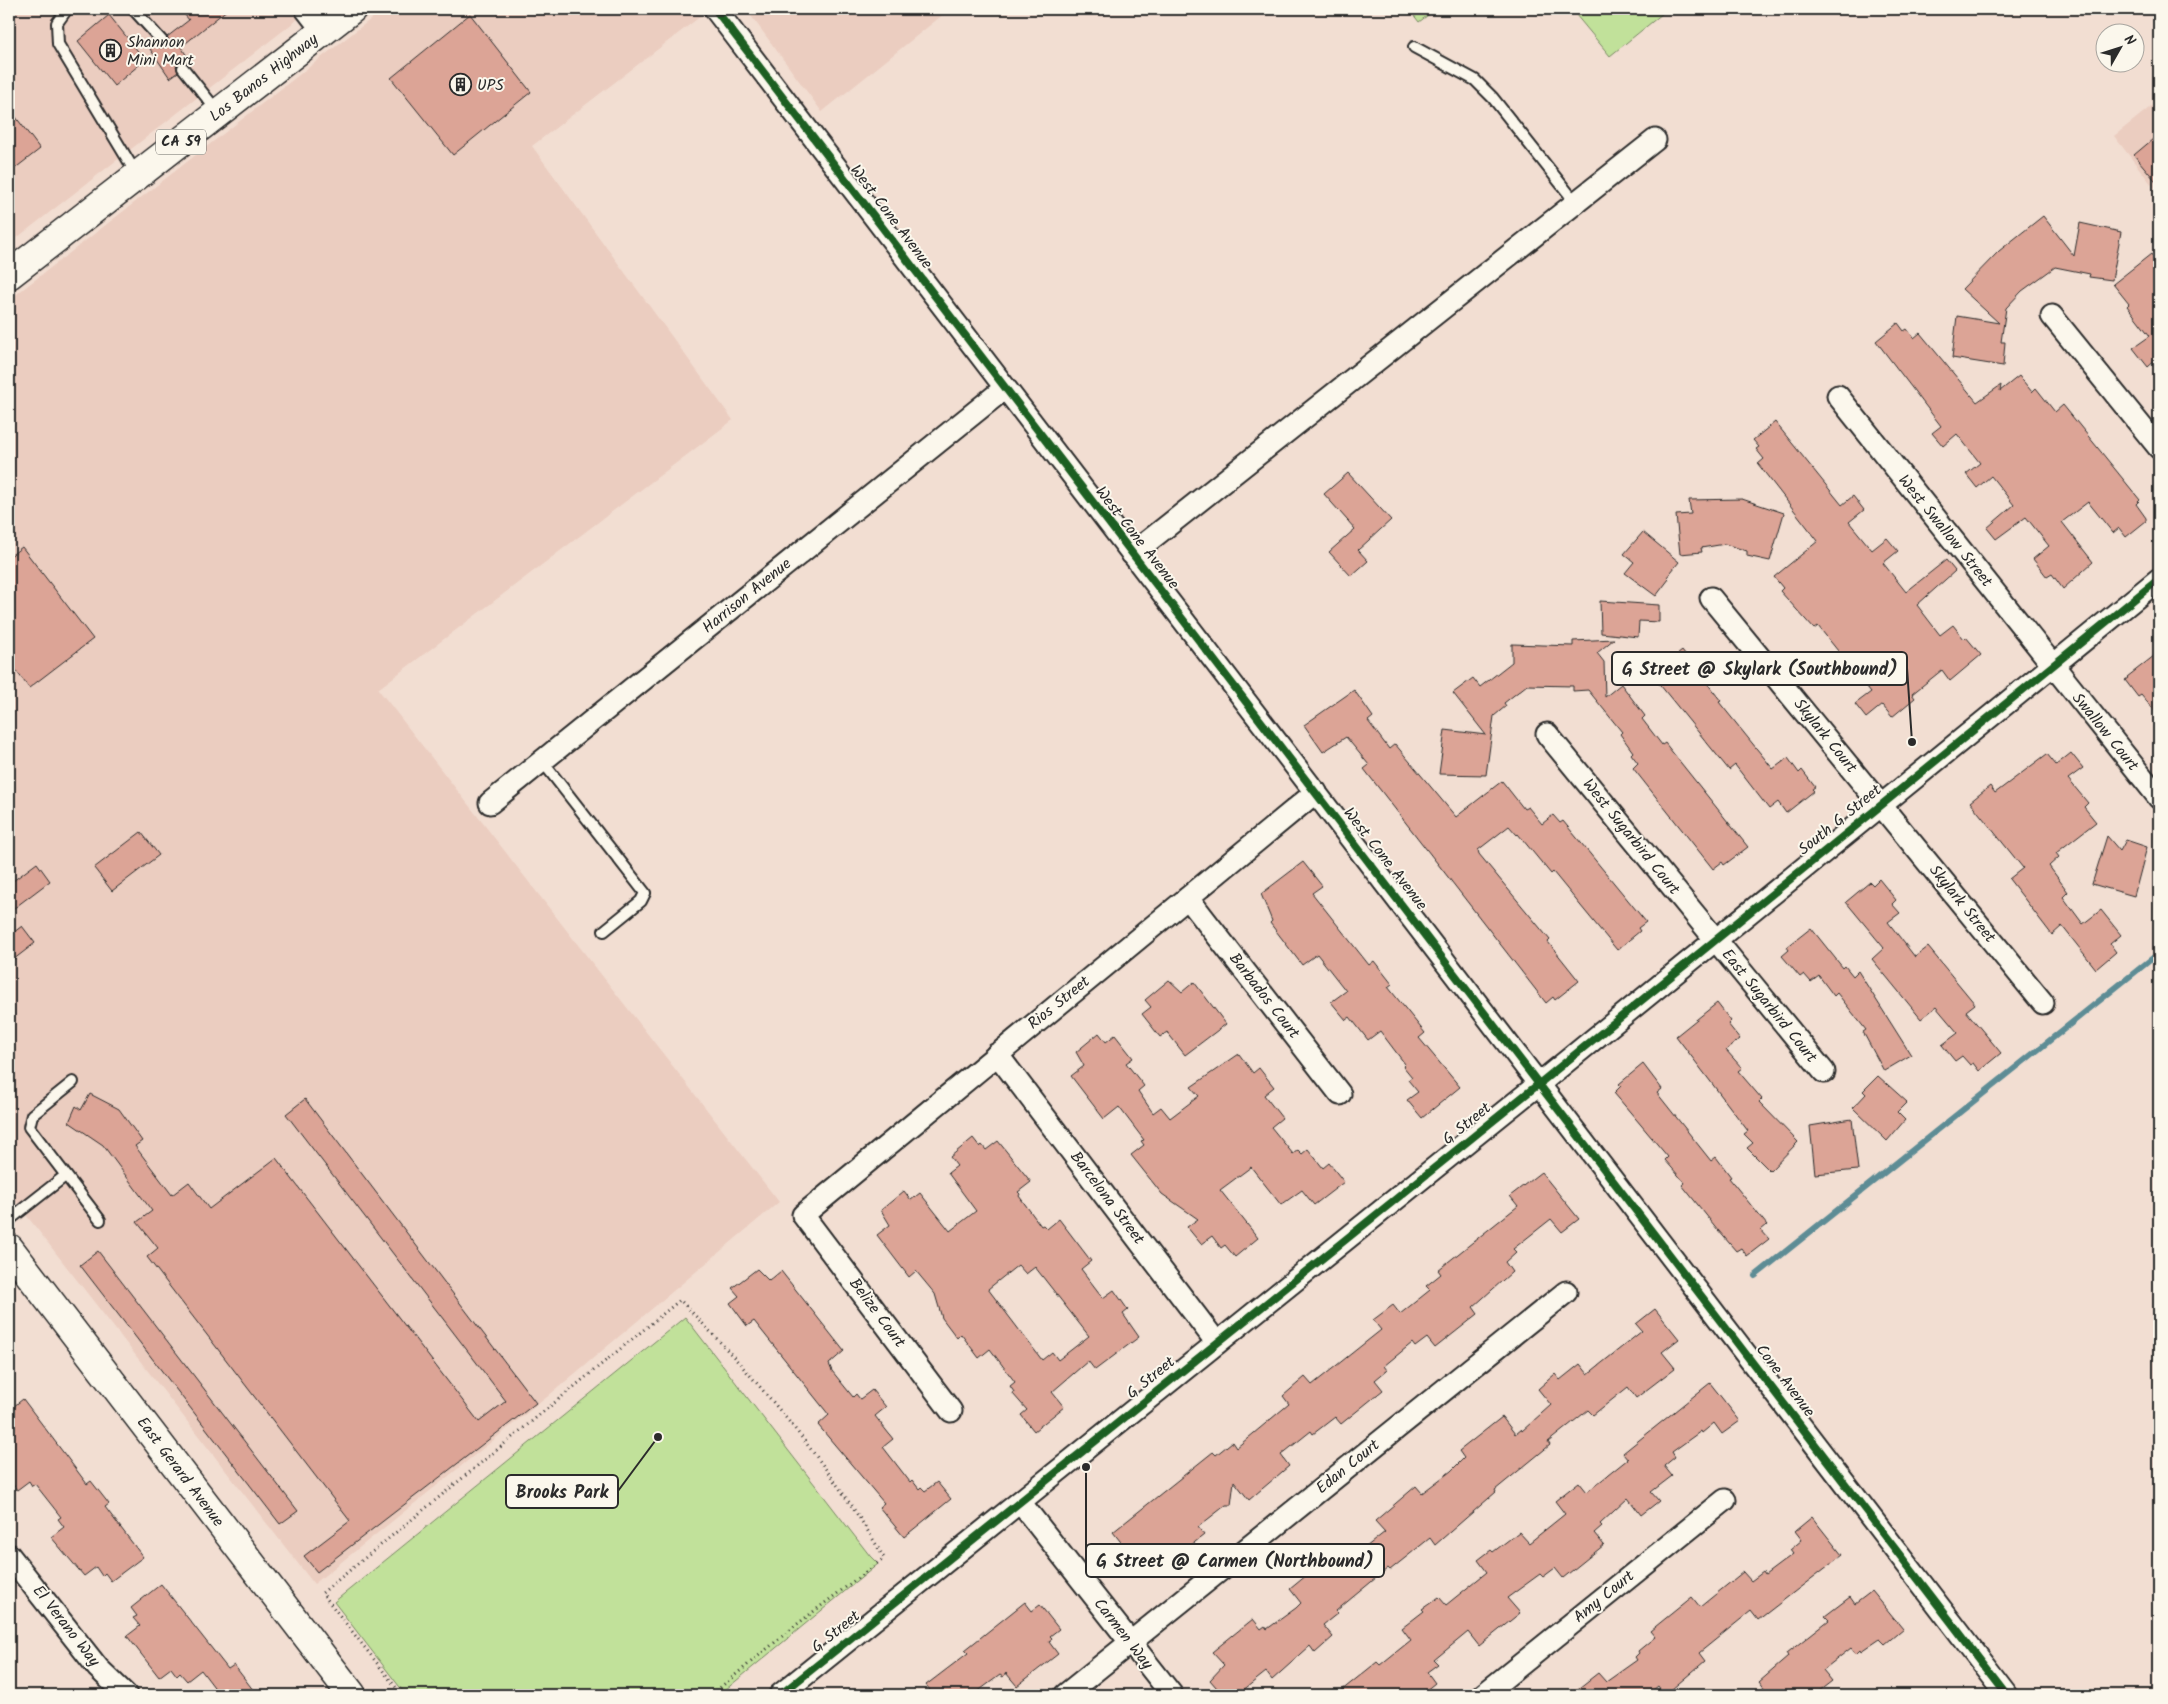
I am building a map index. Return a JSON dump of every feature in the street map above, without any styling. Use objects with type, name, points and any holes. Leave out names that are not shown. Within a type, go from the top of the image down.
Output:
[{"type":"main road","name":"Los Banos Highway","points":[[9,275],[352,9]]},
{"type":"main road","name":"East Gerard Avenue","points":[[9,1248],[352,1695]]},
{"type":"street","points":[[306,9],[324,31]]},
{"type":"street","name":"West Cone Avenue","points":[[715,9],[1540,1083]]},
{"type":"street","points":[[1132,554],[1655,140]]},
{"type":"street","points":[[2052,316],[2159,448]]},
{"type":"street","name":"Harrison Avenue","points":[[490,803],[1005,388]]},
{"type":"street","name":"West Swallow Street","points":[[1838,396],[2052,665]]},
{"type":"street","name":"South G Street","points":[[1540,1083],[2159,579]]},
{"type":"street","name":"Skylark Court","points":[[1711,598],[1881,804]]},
{"type":"street","name":"Swallow Court","points":[[2052,665],[2159,798]]},
{"type":"street","name":"West Sugarbird Court","points":[[1547,734],[1715,940]]},
{"type":"street","name":"Rios Street","points":[[803,1216],[1316,792]]},
{"type":"street","name":"Skylark Street","points":[[1881,804],[2043,1003]]},
{"type":"street","name":"Barbados Court","points":[[1188,898],[1340,1094]]},
{"type":"street","name":"East Sugarbird Court","points":[[1715,940],[1824,1072]]},
{"type":"street","name":"Barcelona Street","points":[[997,1054],[1217,1343]]},
{"type":"street","name":"G Street","points":[[780,1695],[1540,1083]]},
{"type":"street","name":"Cone Avenue","points":[[1540,1083],[2007,1695]]},
{"type":"street","name":"Belize Court","points":[[803,1216],[951,1411]]},
{"type":"street","name":"Edan Court","points":[[1065,1695],[1566,1292]]},
{"type":"street","name":"Amy Court","points":[[1482,1695],[1725,1500]]},
{"type":"street","name":"Carmen Way","points":[[1020,1502],[1172,1695]]},
{"type":"street","name":"El Verano Way","points":[[9,1555],[98,1668],[126,1695]]},
{"type":"lane","points":[[67,9],[57,23],[58,44],[137,176]]},
{"type":"lane","points":[[134,9],[162,41]]},
{"type":"lane","points":[[1414,47],[1475,80],[1493,98],[1576,203]]},
{"type":"lane","points":[[183,68],[218,113]]},
{"type":"lane","points":[[542,761],[645,893],[641,901],[604,931]]},
{"type":"lane","points":[[72,1082],[32,1115],[29,1127],[100,1220]]},
{"type":"lane","points":[[9,1220],[65,1176]]},
{"type":"path","points":[[402,1695],[322,1593],[680,1300],[736,1358],[790,1425],[841,1490],[865,1524],[884,1558],[796,1625],[711,1695]]},
{"type":"shaded area","points":[[9,9],[311,9],[9,244]]},
{"type":"shaded area","points":[[384,9],[696,9],[701,16],[532,146],[733,420],[378,689],[779,1202],[547,1397],[314,1584],[9,1193],[9,300]]},
{"type":"shaded area","points":[[746,9],[950,9],[822,112]]},
{"type":"shaded area","points":[[2159,100],[2159,194],[2114,136]]},
{"type":"green space","points":[[1409,9],[1436,9],[1419,22]]},
{"type":"green space","points":[[1571,9],[1668,9],[1610,56]]},
{"type":"green space","points":[[685,1317],[878,1564],[719,1695],[406,1695],[334,1602]]},
{"type":"building","points":[[180,9],[228,9],[181,47],[191,62],[189,64],[185,61],[179,62],[176,66],[178,72],[170,78],[150,49],[156,45],[160,48],[166,46],[169,43],[167,37],[189,20]]},
{"type":"building","name":"UPS","points":[[470,14],[531,92],[453,155],[391,78]]},
{"type":"building","name":"Shannon Mini Mart","points":[[109,15],[145,60],[114,86],[78,41]]},
{"type":"building","points":[[9,108],[40,149],[9,173]]},
{"type":"building","points":[[2159,134],[2159,185],[2134,155]]},
{"type":"building","points":[[2043,216],[2074,256],[2080,223],[2121,232],[2112,280],[2089,277],[2090,274],[2055,267],[2022,291],[2006,308],[2001,342],[2005,342],[2003,366],[1952,358],[1957,316],[1999,323],[1962,289],[1999,251]]},
{"type":"building","points":[[2151,254],[2159,265],[2159,357],[2148,367],[2133,348],[2150,336],[2113,284]]},
{"type":"building","points":[[1898,323],[1904,331],[1907,329],[1914,338],[1920,333],[1977,402],[2001,385],[2000,391],[2019,376],[2032,392],[2036,388],[2055,412],[2063,405],[2140,500],[2136,504],[2146,518],[2146,521],[2126,537],[2119,528],[2113,533],[2088,502],[2062,522],[2093,562],[2063,589],[2052,574],[2047,577],[2033,559],[2049,546],[2026,517],[1996,539],[1987,528],[2014,505],[1991,476],[1977,488],[1966,474],[1980,463],[1957,434],[1943,446],[1932,433],[1941,426],[1876,341]]},
{"type":"building","points":[[1775,422],[1842,505],[1853,496],[1864,510],[1849,522],[1872,550],[1887,538],[1898,551],[1883,563],[1906,592],[1946,560],[1955,571],[1917,605],[1940,635],[1953,625],[1964,639],[1966,637],[1981,655],[1950,681],[1942,670],[1912,694],[1915,698],[1892,717],[1882,705],[1866,718],[1855,704],[1871,692],[1818,626],[1814,629],[1780,591],[1783,588],[1774,577],[1818,541],[1758,464],[1764,459],[1756,449],[1759,447],[1753,440]]},
{"type":"building","points":[[1348,473],[1391,520],[1358,550],[1368,561],[1351,576],[1329,552],[1355,529],[1324,494]]},
{"type":"building","points":[[1742,499],[1784,513],[1770,561],[1747,556],[1747,551],[1725,544],[1701,548],[1702,552],[1680,554],[1676,515],[1691,514],[1689,500]]},
{"type":"building","points":[[1643,532],[1679,562],[1667,577],[1669,579],[1656,596],[1625,573],[1634,562],[1624,554]]},
{"type":"building","points":[[22,547],[93,639],[29,688],[9,661],[9,557]]},
{"type":"building","points":[[1600,601],[1659,605],[1659,622],[1639,621],[1638,637],[1601,633]]},
{"type":"building","points":[[1614,639],[1597,653],[1604,662],[1605,697],[1621,684],[1645,716],[1642,719],[1662,745],[1665,743],[1748,847],[1724,865],[1722,862],[1713,869],[1633,768],[1638,763],[1631,754],[1633,752],[1620,734],[1622,732],[1588,690],[1573,691],[1573,686],[1527,685],[1504,703],[1506,706],[1494,716],[1486,775],[1439,774],[1445,730],[1486,735],[1453,693],[1473,678],[1480,687],[1512,662],[1512,644],[1573,646],[1573,641]]},
{"type":"building","points":[[1682,651],[1721,701],[1719,702],[1773,769],[1788,758],[1799,773],[1802,770],[1815,787],[1812,789],[1814,791],[1786,813],[1778,802],[1769,809],[1735,765],[1729,770],[1652,675]]},
{"type":"building","points":[[2159,652],[2159,716],[2141,695],[2138,697],[2125,680]]},
{"type":"building","points":[[1354,690],[1373,717],[1368,721],[1389,749],[1395,744],[1456,817],[1502,781],[1524,809],[1528,807],[1542,824],[1553,815],[1560,823],[1563,821],[1646,922],[1638,928],[1640,931],[1617,950],[1553,872],[1551,874],[1518,834],[1509,826],[1478,850],[1479,854],[1550,940],[1548,942],[1579,981],[1555,1000],[1553,997],[1546,1003],[1364,769],[1369,765],[1346,737],[1323,752],[1304,725]]},
{"type":"building","points":[[2071,753],[2083,768],[2068,779],[2088,803],[2084,807],[2096,822],[2056,853],[2059,857],[2049,866],[2068,892],[2063,897],[2083,924],[2101,910],[2121,935],[2110,944],[2116,952],[2096,969],[2062,926],[2052,935],[2009,879],[2023,868],[1970,802],[1990,786],[1995,793],[2047,754],[2056,765]]},
{"type":"building","points":[[141,832],[159,855],[112,891],[94,868]]},
{"type":"building","points":[[2107,836],[2120,851],[2126,840],[2147,847],[2134,896],[2092,884]]},
{"type":"building","points":[[1303,862],[1322,886],[1312,893],[1369,965],[1374,961],[1392,984],[1388,987],[1425,1033],[1419,1038],[1460,1087],[1422,1118],[1407,1100],[1418,1092],[1408,1080],[1412,1077],[1403,1066],[1405,1064],[1380,1031],[1368,1040],[1350,1017],[1346,1020],[1331,1002],[1346,991],[1317,954],[1302,965],[1270,923],[1272,921],[1261,894]]},
{"type":"building","points":[[37,863],[50,881],[9,912],[9,884]]},
{"type":"building","points":[[1879,879],[1896,900],[1892,904],[1900,913],[1888,922],[1915,957],[1928,947],[1975,1004],[1966,1011],[2001,1053],[1979,1071],[1973,1063],[1970,1065],[1962,1056],[1955,1061],[1942,1045],[1958,1033],[1936,1007],[1921,1019],[1872,959],[1884,948],[1846,902],[1870,882],[1873,885]]},
{"type":"building","points":[[22,926],[35,943],[9,963],[9,936]]},
{"type":"building","points":[[1811,928],[1843,968],[1845,966],[1853,976],[1858,971],[1911,1055],[1884,1071],[1863,1032],[1866,1030],[1837,993],[1834,996],[1819,976],[1811,982],[1804,974],[1800,977],[1782,956],[1789,950],[1787,947]]},
{"type":"building","points":[[1169,980],[1182,992],[1194,982],[1226,1024],[1185,1055],[1167,1032],[1160,1037],[1142,1014],[1151,1007],[1145,1000]]},
{"type":"building","points":[[1717,1003],[1731,1021],[1728,1024],[1740,1039],[1726,1050],[1742,1068],[1738,1071],[1762,1099],[1759,1102],[1798,1142],[1770,1171],[1747,1148],[1753,1143],[1744,1134],[1748,1131],[1676,1036]]},
{"type":"building","points":[[1099,1033],[1106,1042],[1115,1035],[1133,1058],[1126,1063],[1144,1086],[1138,1091],[1153,1113],[1161,1107],[1170,1118],[1199,1096],[1191,1087],[1239,1054],[1253,1073],[1259,1068],[1274,1087],[1264,1095],[1282,1118],[1271,1127],[1293,1154],[1298,1150],[1302,1154],[1308,1149],[1323,1168],[1329,1163],[1344,1182],[1314,1205],[1302,1190],[1281,1205],[1251,1167],[1220,1190],[1258,1238],[1235,1257],[1225,1245],[1221,1248],[1212,1236],[1201,1244],[1187,1227],[1198,1219],[1162,1194],[1131,1155],[1144,1145],[1141,1141],[1144,1140],[1119,1107],[1104,1119],[1071,1076],[1084,1066],[1076,1052]]},
{"type":"building","points":[[1643,1064],[1662,1089],[1657,1093],[1711,1161],[1716,1157],[1731,1177],[1729,1178],[1767,1225],[1761,1230],[1769,1239],[1747,1256],[1741,1248],[1736,1251],[1718,1230],[1682,1185],[1685,1183],[1665,1160],[1668,1157],[1614,1093],[1621,1086],[1619,1084]]},
{"type":"building","points":[[1878,1076],[1907,1102],[1897,1112],[1905,1120],[1887,1141],[1853,1108],[1866,1094],[1863,1091]]},
{"type":"building","points":[[90,1094],[119,1109],[142,1141],[135,1146],[172,1195],[189,1182],[209,1209],[276,1158],[479,1422],[506,1401],[286,1114],[305,1099],[536,1403],[317,1572],[304,1556],[350,1521],[147,1257],[158,1248],[137,1222],[152,1211],[103,1145],[69,1122],[76,1106],[81,1110]]},
{"type":"building","points":[[1852,1119],[1858,1170],[1815,1174],[1810,1126]]},
{"type":"building","points":[[973,1138],[980,1147],[982,1145],[986,1150],[998,1141],[1031,1182],[1018,1192],[1019,1196],[1041,1226],[1043,1225],[1047,1229],[1059,1219],[1091,1261],[1081,1269],[1103,1298],[1114,1290],[1128,1310],[1123,1314],[1139,1337],[1095,1370],[1088,1361],[1052,1392],[1064,1407],[1034,1431],[1021,1415],[1027,1410],[1013,1394],[1014,1392],[1010,1386],[1015,1382],[990,1349],[979,1358],[961,1334],[957,1338],[942,1318],[935,1294],[916,1271],[909,1277],[877,1235],[890,1225],[881,1210],[904,1191],[911,1200],[920,1193],[950,1231],[976,1211],[948,1173],[957,1166],[950,1157]],"holes":[[[1018,1265],[1026,1274],[1035,1267],[1089,1336],[1058,1360],[1052,1352],[1042,1360],[988,1289]]]},
{"type":"building","points":[[1541,1172],[1579,1219],[1562,1232],[1551,1219],[1513,1249],[1516,1252],[1505,1262],[1512,1272],[1473,1307],[1478,1314],[1435,1348],[1427,1338],[1415,1347],[1412,1343],[1384,1366],[1387,1370],[1375,1380],[1383,1390],[1341,1424],[1335,1417],[1313,1434],[1311,1431],[1281,1455],[1289,1466],[1249,1500],[1234,1481],[1231,1505],[1226,1505],[1198,1527],[1204,1535],[1163,1567],[1153,1554],[1149,1558],[1147,1556],[1138,1564],[1113,1532],[1213,1452],[1216,1455],[1232,1442],[1236,1448],[1289,1404],[1283,1396],[1305,1377],[1312,1385],[1381,1330],[1373,1320],[1393,1305],[1400,1314],[1430,1290],[1426,1286],[1441,1274],[1438,1270],[1518,1206],[1510,1196]]},
{"type":"building","points":[[98,1251],[298,1511],[280,1524],[80,1265]]},
{"type":"building","points":[[757,1269],[769,1281],[781,1271],[844,1351],[829,1364],[832,1371],[853,1397],[856,1394],[860,1399],[872,1390],[886,1407],[875,1416],[893,1439],[883,1447],[910,1482],[912,1480],[919,1489],[921,1487],[925,1491],[937,1482],[951,1499],[904,1537],[879,1507],[884,1503],[818,1425],[829,1415],[754,1321],[747,1326],[730,1303],[739,1296],[732,1288]]},
{"type":"building","points":[[1655,1309],[1679,1339],[1662,1352],[1675,1368],[1636,1398],[1628,1387],[1593,1415],[1588,1410],[1548,1442],[1550,1445],[1495,1490],[1496,1492],[1435,1545],[1430,1538],[1390,1570],[1388,1568],[1336,1611],[1338,1613],[1323,1625],[1333,1637],[1315,1653],[1310,1646],[1272,1680],[1266,1672],[1237,1695],[1223,1695],[1210,1680],[1224,1665],[1212,1652],[1253,1619],[1261,1629],[1265,1626],[1267,1629],[1296,1608],[1301,1603],[1290,1589],[1332,1556],[1337,1564],[1349,1555],[1352,1558],[1385,1532],[1375,1521],[1416,1486],[1422,1493],[1451,1471],[1464,1458],[1459,1451],[1502,1417],[1515,1434],[1521,1429],[1522,1431],[1551,1405],[1538,1389],[1555,1374],[1560,1380],[1580,1364],[1588,1374],[1642,1331],[1636,1324]]},
{"type":"building","points":[[1710,1383],[1740,1421],[1722,1434],[1714,1423],[1672,1452],[1675,1457],[1664,1466],[1672,1476],[1651,1492],[1659,1501],[1641,1515],[1628,1498],[1600,1524],[1602,1526],[1594,1533],[1604,1545],[1563,1578],[1555,1568],[1543,1577],[1540,1574],[1507,1598],[1520,1613],[1479,1646],[1468,1632],[1434,1660],[1438,1664],[1427,1672],[1435,1683],[1420,1695],[1336,1695],[1377,1662],[1380,1665],[1411,1640],[1402,1628],[1424,1611],[1422,1609],[1439,1597],[1446,1605],[1487,1572],[1478,1560],[1491,1550],[1493,1552],[1519,1532],[1529,1543],[1565,1514],[1555,1501],[1579,1482],[1587,1492],[1628,1459],[1623,1453]]},
{"type":"building","points":[[23,1399],[87,1484],[91,1481],[109,1504],[105,1507],[143,1557],[111,1581],[105,1573],[102,1576],[96,1567],[84,1576],[51,1537],[64,1527],[58,1519],[61,1517],[35,1484],[32,1486],[29,1481],[17,1490],[9,1479],[9,1410]]},
{"type":"building","points":[[1812,1517],[1842,1555],[1758,1620],[1751,1611],[1699,1653],[1705,1661],[1665,1695],[1658,1686],[1647,1695],[1570,1695],[1598,1673],[1606,1682],[1637,1660],[1635,1657],[1639,1653],[1638,1651],[1655,1637],[1650,1631],[1692,1597],[1700,1607],[1743,1572],[1751,1581],[1763,1572],[1765,1575],[1793,1554],[1790,1550],[1802,1540],[1795,1531]]},
{"type":"building","points":[[161,1584],[228,1669],[234,1665],[257,1695],[220,1695],[201,1670],[187,1681],[180,1673],[177,1676],[171,1668],[159,1677],[127,1636],[140,1626],[133,1618],[137,1616],[131,1608]]},
{"type":"building","points":[[1872,1591],[1903,1629],[1885,1644],[1880,1639],[1856,1654],[1851,1648],[1823,1670],[1832,1681],[1814,1695],[1769,1695],[1759,1682],[1788,1657],[1786,1654],[1829,1620],[1825,1616],[1850,1597],[1855,1604]]},
{"type":"building","points":[[1025,1602],[1032,1611],[1040,1605],[1059,1629],[1050,1636],[1052,1638],[1049,1642],[1058,1654],[1017,1686],[1006,1673],[1003,1677],[1000,1675],[973,1695],[934,1695],[926,1685],[968,1653],[965,1650]]},
{"type":"waterway","points":[[1755,1276],[2159,953]]},
{"type":"cycle path","points":[[715,9],[2007,1695]]},
{"type":"cycle path","points":[[780,1695],[1540,1083],[2159,579]]},
{"type":"place","name":"Shannon Mini Mart","points":[[111,51]]},
{"type":"place","name":"UPS","points":[[461,85]]},
{"type":"place","name":"G Street @ Skylark (Southbound)","points":[[1912,742]]},
{"type":"place","name":"Brooks Park","points":[[658,1437]]},
{"type":"place","name":"G Street @ Carmen (Northbound)","points":[[1086,1467]]}]
